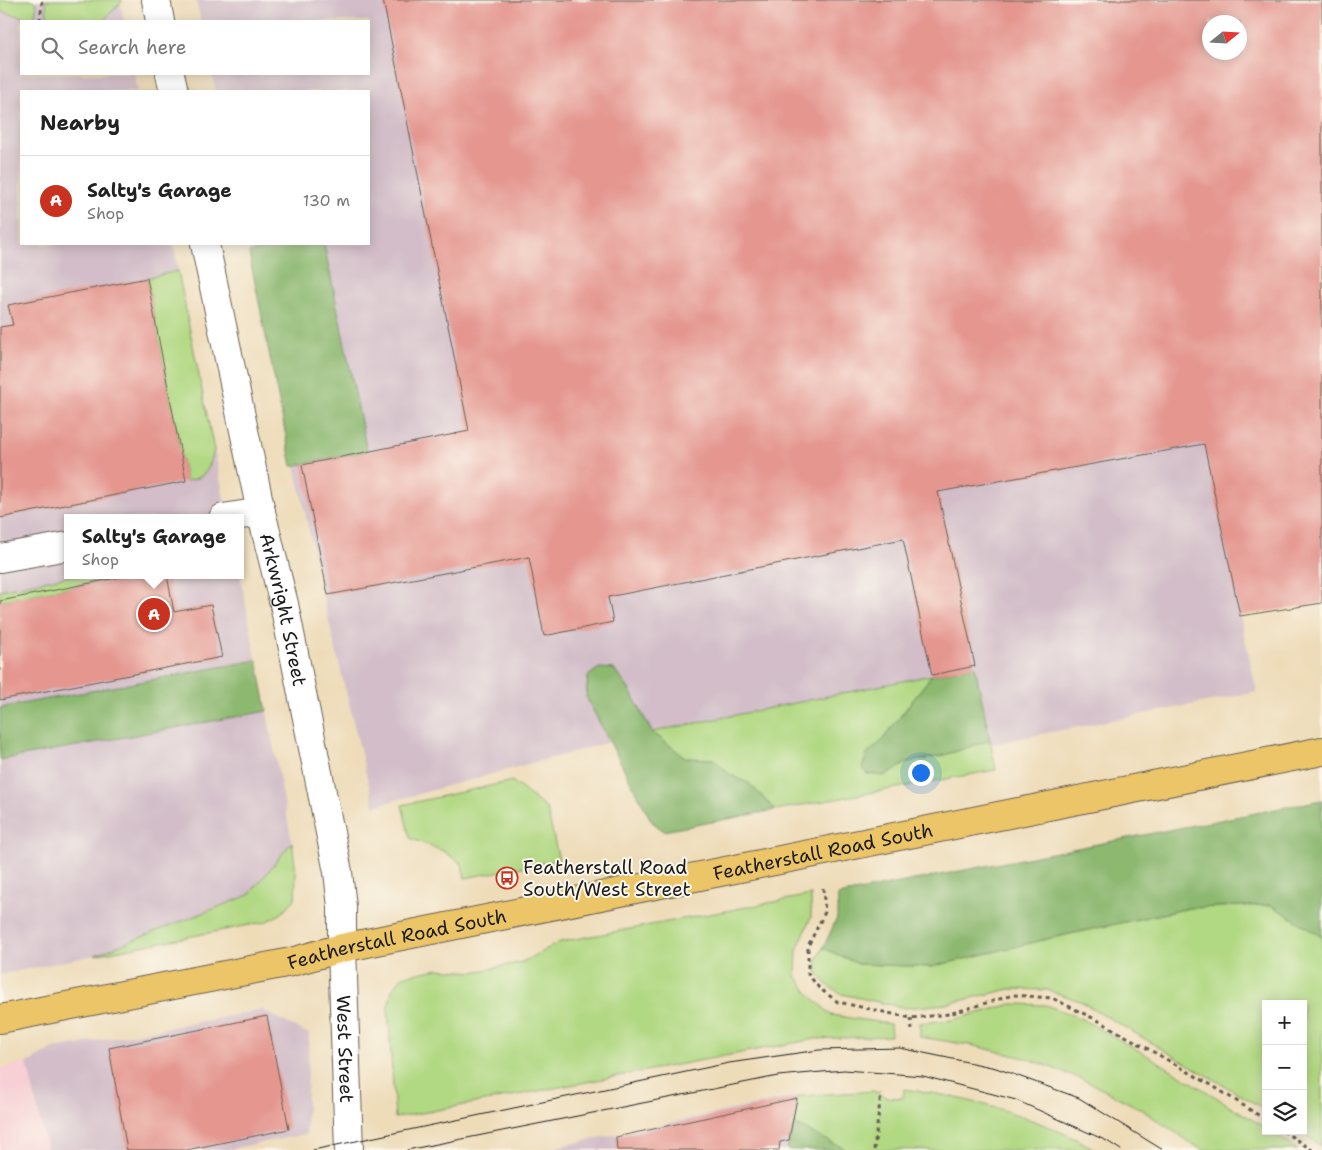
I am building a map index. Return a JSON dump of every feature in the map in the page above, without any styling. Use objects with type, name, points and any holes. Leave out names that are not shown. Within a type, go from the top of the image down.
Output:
[{"type":"main road","name":"Featherstall Road South","points":[[0,1019],[291,962],[342,948],[1322,751]]},
{"type":"street","points":[[156,0],[160,20]]},
{"type":"street","points":[[170,75],[174,90]]},
{"type":"street","name":"Arkwright Street","points":[[206,245],[261,512],[284,604],[338,872],[342,907],[342,948]]},
{"type":"street","points":[[244,515],[261,512]]},
{"type":"street","points":[[0,558],[64,547]]},
{"type":"street","name":"West Street","points":[[342,948],[348,1150]]},
{"type":"path","points":[[40,0],[42,2],[40,20]]},
{"type":"path","points":[[822,884],[825,912],[808,946],[808,974],[819,988],[838,1002],[912,1018],[950,1014],[1013,996],[1052,998],[1118,1032],[1213,1086],[1262,1117]]},
{"type":"path","points":[[912,1018],[912,1031]]},
{"type":"path","points":[[874,1150],[881,1094]]},
{"type":"path","points":[[1289,1135],[1312,1150]]},
{"type":"shaded area","points":[[0,0],[120,0],[124,20],[20,20],[20,75],[134,75],[138,90],[20,90],[20,245],[173,245],[227,514],[64,514],[64,579],[241,579],[292,842],[249,895],[95,955],[0,975]]},
{"type":"shaded area","points":[[196,0],[1322,0],[1240,616],[1257,692],[991,744],[975,667],[636,735],[374,806],[325,606],[248,245],[370,245],[370,90],[216,90],[212,75],[370,75],[370,20],[201,20]]},
{"type":"shaded area","points":[[262,1010],[309,1034],[306,1134],[224,1150],[47,1150],[27,1063],[54,1049]]},
{"type":"shaded area","points":[[27,1063],[47,1150],[0,1150],[0,1069]]},
{"type":"shaded area","points":[[798,1096],[787,1150],[542,1150]]},
{"type":"green space","points":[[0,0],[33,0],[37,4],[34,20],[0,11]]},
{"type":"green space","points":[[46,0],[123,0],[104,20],[47,20]]},
{"type":"green space","points":[[285,245],[324,245],[367,451],[292,466],[249,253]]},
{"type":"green space","points":[[178,271],[214,450],[206,472],[199,478],[186,481],[147,278]]},
{"type":"green space","points":[[64,577],[64,579],[111,579],[0,601],[0,590]]},
{"type":"green space","points":[[257,660],[267,711],[0,760],[0,708]]},
{"type":"green space","points":[[975,666],[990,740],[942,756],[909,762],[883,776],[867,774],[862,769],[866,755],[880,743],[932,675]]},
{"type":"green space","points":[[599,668],[614,669],[629,689],[652,732],[686,758],[714,759],[729,774],[750,784],[775,810],[664,831],[652,822],[586,697],[588,676]]},
{"type":"green space","points":[[932,675],[880,743],[866,755],[883,776],[909,762],[942,756],[990,740],[996,770],[775,810],[750,784],[726,773],[714,759],[686,758],[652,732]]},
{"type":"green space","points":[[512,781],[547,809],[559,860],[465,878],[462,864],[445,852],[410,838],[402,805]]},
{"type":"green space","points":[[1322,800],[1322,937],[1271,905],[1189,908],[931,967],[858,964],[823,948],[837,918],[838,895]]},
{"type":"green space","points":[[292,842],[296,872],[295,899],[281,914],[265,922],[95,955],[249,895]]},
{"type":"green space","points":[[811,895],[811,917],[797,950],[796,976],[810,995],[831,1015],[890,1024],[891,1036],[815,1039],[395,1118],[388,1007],[392,990],[403,976],[438,969],[474,972],[522,962],[560,942]]},
{"type":"green space","points":[[1272,905],[1322,937],[1322,1146],[1305,1135],[1307,1135],[1307,1000],[1262,1000],[1262,1108],[1080,1001],[1047,990],[1010,989],[946,1004],[905,1008],[842,994],[828,986],[817,973],[817,959],[823,948],[858,964],[931,967],[1189,908]]},
{"type":"green space","points":[[1012,1004],[1046,1005],[1082,1019],[1157,1061],[1262,1126],[1262,1135],[1277,1135],[1298,1150],[1202,1150],[1139,1108],[1082,1079],[1029,1059],[975,1046],[920,1037],[920,1023],[952,1020]]},
{"type":"green space","points":[[904,1089],[947,1096],[1014,1113],[1048,1126],[1097,1150],[847,1150],[794,1124],[798,1096],[874,1091],[886,1097],[903,1098]]},
{"type":"green space","points":[[794,1124],[847,1150],[787,1150]]},
{"type":"building","points":[[383,0],[1322,0],[1322,603],[1240,616],[1204,444],[938,492],[975,666],[932,675],[903,539],[608,597],[613,622],[544,636],[529,557],[328,595],[302,465],[469,431]]},
{"type":"building","points":[[147,278],[186,481],[0,518],[0,327],[13,325],[8,305]]},
{"type":"building","points":[[111,579],[168,579],[174,612],[211,605],[222,657],[0,700],[0,601]]},
{"type":"building","points":[[267,1016],[289,1129],[186,1150],[127,1150],[109,1048]]},
{"type":"building","points":[[797,1098],[789,1140],[780,1142],[779,1150],[617,1150],[616,1137]]},
{"type":"tram line","points":[[313,1150],[729,1063],[819,1050],[900,1048],[996,1068],[1079,1098],[1163,1150]]},
{"type":"tram line","points":[[407,1150],[778,1076],[844,1070],[923,1076],[1016,1100],[1107,1141],[1121,1150]]},
{"type":"place","name":"Salty's Garage","points":[[154,614]]},
{"type":"place","name":"Featherstall Road South/West Street","points":[[507,878]]}]
